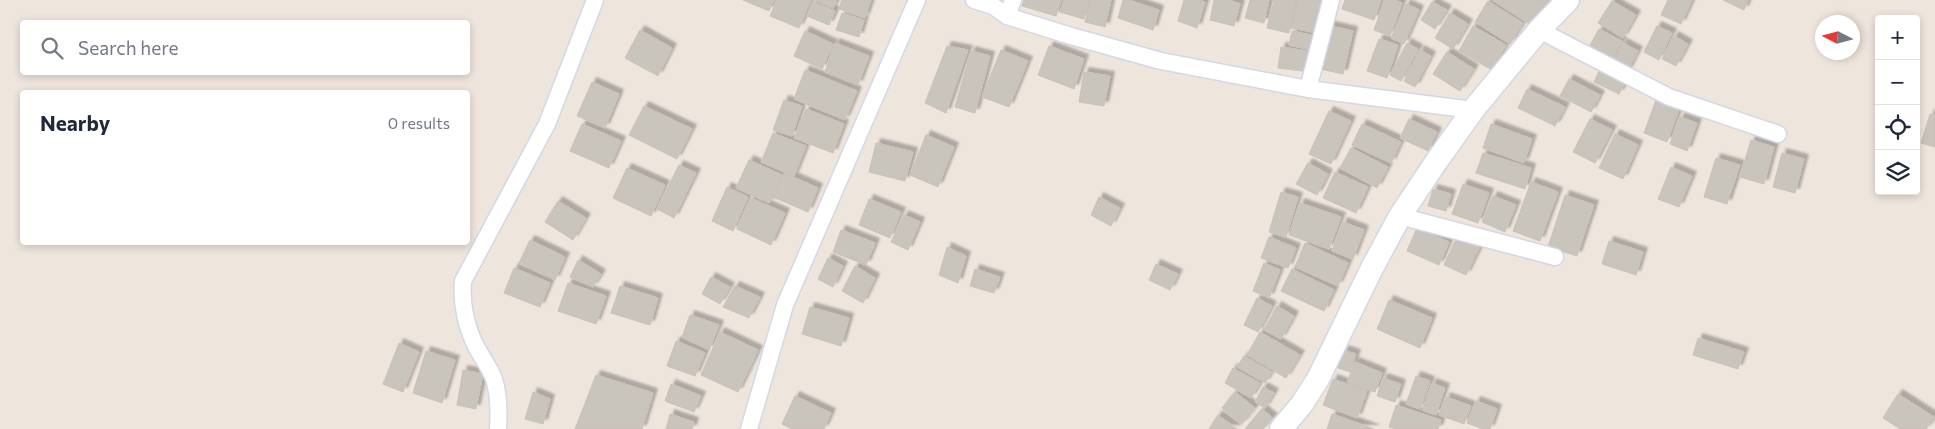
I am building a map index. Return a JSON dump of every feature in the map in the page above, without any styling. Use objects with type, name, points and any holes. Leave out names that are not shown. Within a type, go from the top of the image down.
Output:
[{"type":"main road","points":[[1281,429],[1302,404],[1318,379],[1371,270],[1400,216],[1473,110],[1539,30],[1568,0]]},
{"type":"street","points":[[498,429],[497,392],[494,377],[476,347],[468,329],[462,296],[463,281],[547,124],[595,0]]},
{"type":"street","points":[[749,429],[785,305],[917,0]]},
{"type":"street","points":[[974,0],[993,6],[1007,16],[1070,36],[1161,61],[1308,89],[1473,110]]},
{"type":"street","points":[[1007,16],[1013,0]]},
{"type":"street","points":[[1308,89],[1331,0]]},
{"type":"street","points":[[1539,30],[1669,97],[1778,134]]},
{"type":"street","points":[[1400,216],[1555,257]]},
{"type":"building","points":[[743,0],[774,0],[769,11]]},
{"type":"building","points":[[777,0],[811,0],[799,28],[770,16]]},
{"type":"building","points":[[814,0],[836,0],[833,8]]},
{"type":"building","points":[[842,0],[871,0],[865,18],[839,9]]},
{"type":"building","points":[[1024,0],[1061,0],[1056,16],[1022,6]]},
{"type":"building","points":[[1064,0],[1089,0],[1084,19],[1060,12]]},
{"type":"building","points":[[1091,0],[1111,0],[1105,27],[1085,22]]},
{"type":"building","points":[[1123,0],[1129,0],[1159,10],[1153,30],[1118,18]]},
{"type":"building","points":[[1184,0],[1205,2],[1197,28],[1178,21]]},
{"type":"building","points":[[1214,0],[1229,0],[1240,4],[1234,26],[1210,20]]},
{"type":"building","points":[[1250,0],[1269,0],[1264,23],[1245,18]]},
{"type":"building","points":[[1274,0],[1296,0],[1289,33],[1267,28]]},
{"type":"building","points":[[1298,0],[1323,0],[1317,33],[1292,28]]},
{"type":"building","points":[[1345,0],[1381,0],[1374,20],[1342,9]]},
{"type":"building","points":[[1385,0],[1395,0],[1402,3],[1390,36],[1374,30]]},
{"type":"building","points":[[1492,0],[1551,1],[1541,18],[1537,16],[1531,25]]},
{"type":"building","points":[[1668,0],[1692,0],[1681,24],[1661,15]]},
{"type":"building","points":[[1723,0],[1748,0],[1744,10]]},
{"type":"building","points":[[1488,1],[1523,23],[1510,44],[1475,22]]},
{"type":"building","points":[[1612,1],[1636,15],[1623,38],[1598,23]]},
{"type":"building","points":[[813,2],[835,11],[829,25],[807,16]]},
{"type":"building","points":[[1432,2],[1447,10],[1435,29],[1421,20]]},
{"type":"building","points":[[1406,4],[1419,10],[1404,44],[1391,38]]},
{"type":"building","points":[[842,13],[864,20],[859,37],[836,30]]},
{"type":"building","points":[[1450,13],[1468,24],[1453,49],[1435,38]]},
{"type":"building","points":[[1326,25],[1353,31],[1343,74],[1316,68]]},
{"type":"building","points":[[1473,26],[1506,45],[1492,70],[1459,51]]},
{"type":"building","points":[[1657,26],[1672,33],[1659,60],[1644,52]]},
{"type":"building","points":[[1599,29],[1622,41],[1610,63],[1587,51]]},
{"type":"building","points":[[640,30],[672,48],[658,76],[625,58]]},
{"type":"building","points":[[805,31],[833,44],[822,69],[794,56]]},
{"type":"building","points":[[1292,31],[1315,36],[1312,50],[1289,45]]},
{"type":"building","points":[[1674,36],[1688,44],[1676,66],[1662,59]]},
{"type":"building","points":[[1379,39],[1398,45],[1387,78],[1367,71]]},
{"type":"building","points":[[835,43],[869,56],[858,85],[825,72]]},
{"type":"building","points":[[1407,43],[1418,49],[1401,81],[1390,75]]},
{"type":"building","points":[[1623,43],[1638,51],[1627,72],[1612,64]]},
{"type":"building","points":[[947,46],[968,50],[946,113],[925,103]]},
{"type":"building","points":[[1049,46],[1084,59],[1074,89],[1038,75]]},
{"type":"building","points":[[1281,47],[1313,52],[1310,72],[1278,68]]},
{"type":"building","points":[[1001,50],[1028,61],[1009,107],[982,97]]},
{"type":"building","points":[[1420,50],[1431,56],[1415,87],[1404,81]]},
{"type":"building","points":[[971,51],[990,56],[975,113],[955,107]]},
{"type":"building","points":[[1447,52],[1474,69],[1460,91],[1433,74]]},
{"type":"building","points":[[1601,67],[1626,80],[1619,94],[1594,82]]},
{"type":"building","points":[[805,70],[857,91],[845,120],[794,99]]},
{"type":"building","points":[[1084,72],[1110,76],[1104,106],[1079,102]]},
{"type":"building","points":[[1569,79],[1600,95],[1591,112],[1560,96]]},
{"type":"building","points":[[592,82],[619,94],[605,128],[577,116]]},
{"type":"building","points":[[1527,89],[1565,107],[1555,126],[1518,108]]},
{"type":"building","points":[[784,100],[802,106],[792,136],[773,130]]},
{"type":"building","points":[[1656,100],[1679,109],[1667,142],[1644,133]]},
{"type":"building","points":[[644,106],[692,129],[677,159],[629,135]]},
{"type":"building","points":[[806,109],[844,124],[833,153],[794,138]]},
{"type":"building","points":[[1329,111],[1351,121],[1331,164],[1309,154]]},
{"type":"building","points":[[1930,114],[1935,115],[1935,147],[1921,143]]},
{"type":"building","points":[[1680,117],[1697,123],[1687,151],[1670,144]]},
{"type":"building","points":[[1409,119],[1437,132],[1428,151],[1400,138]]},
{"type":"building","points":[[1590,119],[1612,130],[1595,163],[1573,152]]},
{"type":"building","points":[[582,124],[621,141],[609,168],[570,151]]},
{"type":"building","points":[[1362,124],[1401,142],[1391,163],[1352,145]]},
{"type":"building","points":[[1491,124],[1532,139],[1524,163],[1483,148]]},
{"type":"building","points":[[773,133],[806,146],[794,176],[761,162]]},
{"type":"building","points":[[1615,134],[1638,145],[1623,179],[1599,168]]},
{"type":"building","points":[[926,135],[954,147],[938,187],[910,175]]},
{"type":"building","points":[[1751,140],[1774,147],[1764,184],[1740,177]]},
{"type":"building","points":[[876,143],[913,152],[905,181],[869,172]]},
{"type":"building","points":[[1351,148],[1388,167],[1377,188],[1340,168]]},
{"type":"building","points":[[1483,153],[1531,168],[1525,189],[1476,173]]},
{"type":"building","points":[[1782,153],[1804,159],[1795,193],[1773,187]]},
{"type":"building","points":[[1716,158],[1740,165],[1727,204],[1704,197]]},
{"type":"building","points":[[749,160],[782,175],[769,203],[736,188]]},
{"type":"building","points":[[1308,163],[1328,174],[1317,195],[1296,184]]},
{"type":"building","points":[[679,165],[696,173],[674,218],[657,209]]},
{"type":"building","points":[[1671,167],[1692,176],[1679,207],[1658,199]]},
{"type":"building","points":[[627,168],[665,185],[651,216],[613,198]]},
{"type":"building","points":[[1335,172],[1368,187],[1356,213],[1323,198]]},
{"type":"building","points":[[784,173],[818,188],[808,212],[773,197]]},
{"type":"building","points":[[1531,182],[1558,192],[1540,241],[1513,231]]},
{"type":"building","points":[[1463,184],[1489,193],[1478,223],[1452,214]]},
{"type":"building","points":[[727,187],[748,197],[733,231],[712,221]]},
{"type":"building","points":[[1433,189],[1451,194],[1446,211],[1428,206]]},
{"type":"building","points":[[1281,192],[1298,197],[1286,237],[1269,232]]},
{"type":"building","points":[[1565,195],[1594,205],[1577,256],[1548,247]]},
{"type":"building","points":[[1493,196],[1516,205],[1505,232],[1482,222]]},
{"type":"building","points":[[1099,197],[1120,208],[1111,226],[1091,215]]},
{"type":"building","points":[[751,198],[785,213],[771,245],[737,229]]},
{"type":"building","points":[[869,199],[901,212],[890,238],[859,225]]},
{"type":"building","points":[[558,201],[586,218],[573,240],[545,222]]},
{"type":"building","points":[[1300,203],[1341,217],[1329,249],[1289,235]]},
{"type":"building","points":[[904,215],[920,222],[908,250],[891,242]]},
{"type":"building","points":[[1343,222],[1364,230],[1353,259],[1332,251]]},
{"type":"building","points":[[1417,228],[1449,242],[1439,265],[1407,251]]},
{"type":"building","points":[[841,230],[875,243],[866,265],[833,252]]},
{"type":"building","points":[[1459,233],[1481,244],[1466,275],[1444,265]]},
{"type":"building","points":[[1269,237],[1296,248],[1288,268],[1261,258]]},
{"type":"building","points":[[530,240],[565,257],[555,280],[519,263]]},
{"type":"building","points":[[1609,241],[1643,252],[1636,275],[1602,264]]},
{"type":"building","points":[[1305,243],[1348,263],[1338,286],[1295,267]]},
{"type":"building","points":[[947,247],[966,256],[958,283],[939,275]]},
{"type":"building","points":[[828,258],[843,266],[833,287],[818,279]]},
{"type":"building","points":[[578,260],[601,274],[593,287],[570,277]]},
{"type":"building","points":[[1264,263],[1280,270],[1269,298],[1253,291]]},
{"type":"building","points":[[1156,264],[1178,274],[1170,290],[1149,280]]},
{"type":"building","points":[[855,266],[875,278],[863,303],[842,291]]},
{"type":"building","points":[[514,268],[550,283],[540,307],[504,293]]},
{"type":"building","points":[[975,269],[1000,277],[994,293],[970,286]]},
{"type":"building","points":[[1292,269],[1334,290],[1324,311],[1281,291]]},
{"type":"building","points":[[711,277],[730,287],[720,304],[702,294]]},
{"type":"building","points":[[568,283],[606,296],[596,324],[558,311]]},
{"type":"building","points":[[620,286],[658,298],[650,325],[611,313]]},
{"type":"building","points":[[735,286],[760,297],[749,318],[723,307]]},
{"type":"building","points":[[1257,298],[1272,306],[1258,332],[1244,325]]},
{"type":"building","points":[[1389,300],[1432,318],[1420,348],[1377,329]]},
{"type":"building","points":[[1277,306],[1294,316],[1281,339],[1264,330]]},
{"type":"building","points":[[810,307],[849,318],[841,346],[802,334]]},
{"type":"building","points":[[690,315],[719,325],[709,350],[682,337]]},
{"type":"building","points":[[720,332],[758,350],[738,392],[701,375]]},
{"type":"building","points":[[1260,332],[1300,355],[1286,378],[1247,355]]},
{"type":"building","points":[[1698,338],[1744,352],[1738,369],[1693,355]]},
{"type":"building","points":[[676,341],[705,353],[695,376],[667,366]]},
{"type":"building","points":[[399,343],[419,352],[403,392],[383,384]]},
{"type":"building","points":[[1344,350],[1356,354],[1350,372],[1338,368]]},
{"type":"building","points":[[426,351],[455,360],[442,403],[413,393]]},
{"type":"building","points":[[1244,356],[1272,372],[1265,383],[1237,367]]},
{"type":"building","points":[[1355,362],[1382,373],[1375,392],[1347,382]]},
{"type":"building","points":[[1233,368],[1260,383],[1251,398],[1225,383]]},
{"type":"building","points":[[463,370],[483,374],[476,409],[457,405]]},
{"type":"building","points":[[596,375],[653,393],[642,429],[575,429]]},
{"type":"building","points":[[1416,376],[1430,381],[1420,409],[1406,404]]},
{"type":"building","points":[[1383,378],[1401,384],[1395,402],[1377,396]]},
{"type":"building","points":[[1333,379],[1367,391],[1357,418],[1323,405]]},
{"type":"building","points":[[1432,383],[1445,388],[1436,415],[1422,410]]},
{"type":"building","points":[[671,384],[701,396],[694,412],[665,401]]},
{"type":"building","points":[[1263,387],[1274,393],[1265,408],[1255,402]]},
{"type":"building","points":[[533,392],[550,399],[543,424],[525,419]]},
{"type":"building","points":[[1235,392],[1255,408],[1242,424],[1222,408]]},
{"type":"building","points":[[1898,394],[1934,417],[1926,429],[1900,429],[1883,418]]},
{"type":"building","points":[[795,396],[831,413],[824,429],[792,429],[782,424]]},
{"type":"building","points":[[1446,397],[1471,406],[1464,424],[1439,415]]},
{"type":"building","points":[[1476,401],[1497,409],[1490,429],[1483,429],[1467,423]]},
{"type":"building","points":[[1396,405],[1441,420],[1438,429],[1396,429],[1389,427]]},
{"type":"building","points":[[1262,409],[1273,418],[1263,429],[1245,429]]},
{"type":"building","points":[[670,414],[694,422],[692,429],[666,429]]},
{"type":"building","points":[[1332,414],[1374,429],[1327,429]]},
{"type":"building","points":[[1218,415],[1237,429],[1209,429]]}]
